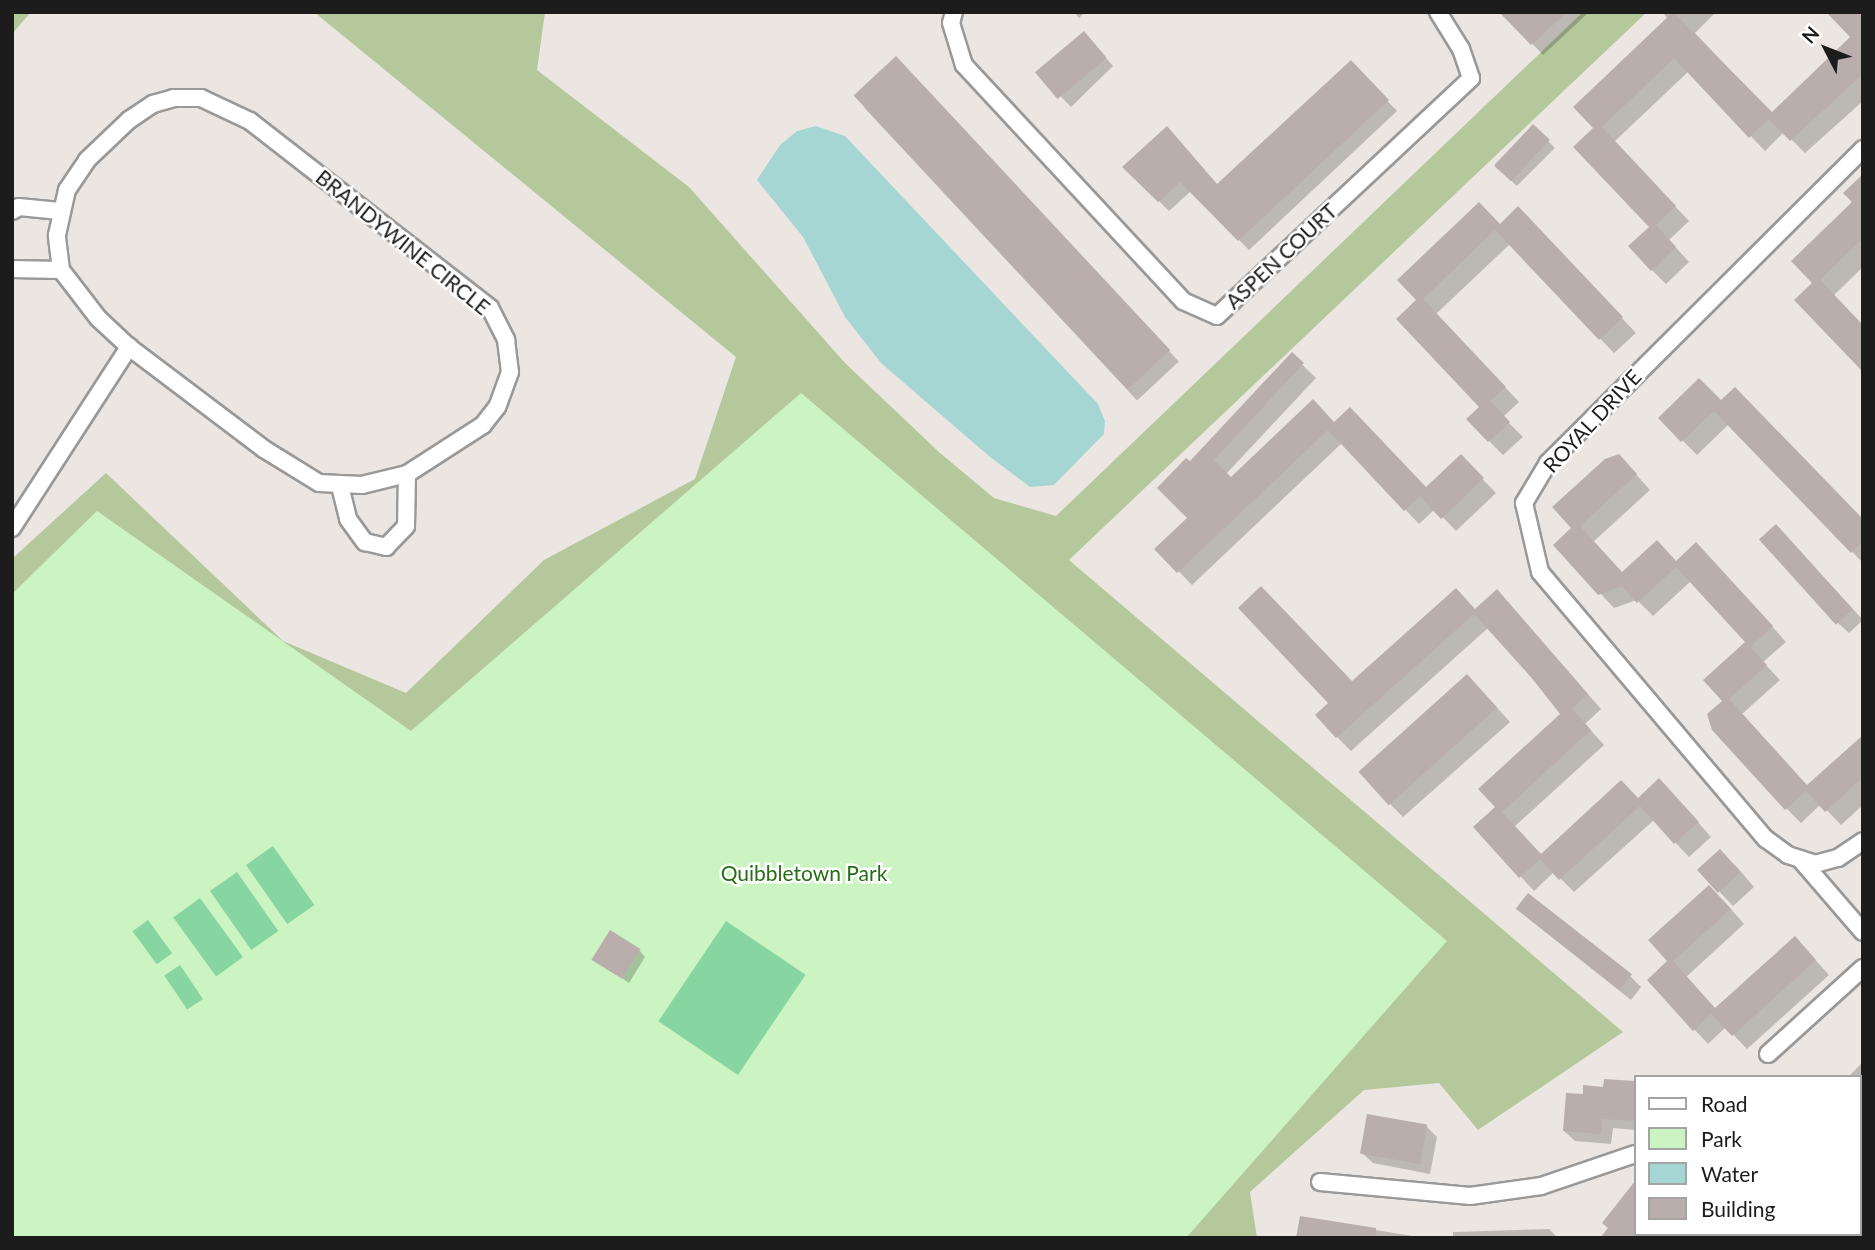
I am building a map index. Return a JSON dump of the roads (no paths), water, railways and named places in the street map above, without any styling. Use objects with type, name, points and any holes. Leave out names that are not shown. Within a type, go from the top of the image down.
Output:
[{"type":"street","name":"ASPEN COURT","points":[[954,12],[951,23],[964,65],[1183,301],[1217,316],[1471,78],[1461,49],[1438,12]]},
{"type":"street","name":"BRANDYWINE CIRCLE","points":[[201,98],[250,121],[490,308],[501,325],[510,372],[497,407],[461,443],[407,474],[362,485],[319,484],[289,467],[129,347],[98,318],[61,270],[57,235],[60,211],[67,190],[88,160],[153,104],[201,98]]},
{"type":"street","name":"ROYAL DRIVE","points":[[1800,859],[1766,839],[1540,572],[1524,503],[1548,463],[1863,149]]},
{"type":"street","points":[[12,211],[19,207],[60,211]]},
{"type":"street","points":[[12,269],[61,270]]},
{"type":"street","points":[[12,528],[129,347]]},
{"type":"street","points":[[340,485],[348,519],[365,542],[386,547],[406,526],[407,474]]},
{"type":"street","points":[[1800,859],[1815,864],[1838,859],[1863,841]]},
{"type":"street","points":[[1800,859],[1863,932]]},
{"type":"street","points":[[1768,1054],[1863,968]]},
{"type":"street","points":[[1320,1182],[1470,1196],[1541,1186],[1633,1155]]},
{"type":"water","points":[[816,126],[845,136],[1098,404],[1105,421],[1104,434],[1054,485],[1030,487],[990,457],[881,363],[845,317],[803,237],[757,180],[780,145],[797,131]]},
{"type":"park label","name":"Quibbletown Park","points":[[804,873]]}]
